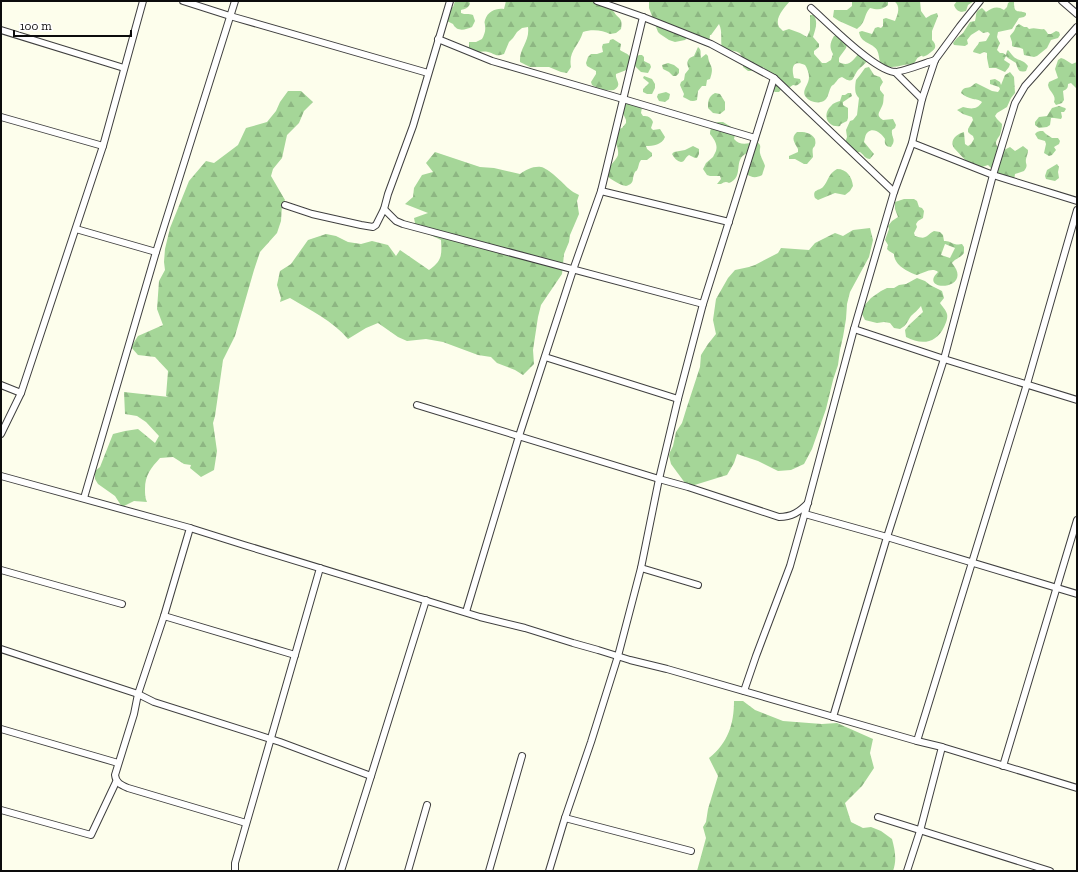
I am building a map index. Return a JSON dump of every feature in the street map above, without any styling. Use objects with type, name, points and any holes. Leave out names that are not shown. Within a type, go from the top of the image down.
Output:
[{"type":"street","points":[[1,434],[21,393],[76,229],[103,146],[143,1]]},
{"type":"street","points":[[183,1],[428,73]]},
{"type":"street","points":[[84,498],[156,252],[235,1]]},
{"type":"street","points":[[285,204],[312,214],[369,227],[373,227],[376,224],[384,209],[412,126],[450,1]]},
{"type":"street","points":[[597,1],[712,44],[774,78],[894,192]]},
{"type":"street","points":[[744,691],[790,566],[854,329],[894,192],[912,143],[922,99],[935,60],[980,1]]},
{"type":"street","points":[[1062,1],[1077,14]]},
{"type":"street","points":[[811,8],[858,50],[879,66],[895,72],[922,99]]},
{"type":"street","points":[[466,612],[519,436],[573,270],[601,190],[643,17]]},
{"type":"street","points":[[833,717],[944,358],[993,175],[1015,103],[1025,86],[1077,27]]},
{"type":"street","points":[[1,30],[124,68]]},
{"type":"street","points":[[438,39],[492,61],[755,138]]},
{"type":"street","points":[[895,72],[935,60]]},
{"type":"street","points":[[549,871],[618,656],[641,568],[659,479],[678,399],[703,304],[774,78]]},
{"type":"street","points":[[1,117],[103,146]]},
{"type":"street","points":[[912,143],[993,175],[1077,201]]},
{"type":"street","points":[[601,190],[729,222]]},
{"type":"street","points":[[384,209],[396,221],[403,224],[703,304]]},
{"type":"street","points":[[917,741],[1027,384],[1077,210]]},
{"type":"street","points":[[76,229],[156,252]]},
{"type":"street","points":[[854,329],[1077,400]]},
{"type":"street","points":[[545,357],[678,399]]},
{"type":"street","points":[[1,385],[21,393]]},
{"type":"street","points":[[417,405],[688,487],[779,517],[792,516],[799,512],[808,502]]},
{"type":"street","points":[[1,476],[190,528],[466,612],[942,747],[1077,788]]},
{"type":"street","points":[[805,514],[888,537],[1077,594]]},
{"type":"street","points":[[1003,766],[1077,520]]},
{"type":"street","points":[[1,810],[91,836],[116,782],[115,775],[118,762],[190,528]]},
{"type":"street","points":[[235,871],[235,863],[246,823],[320,568]]},
{"type":"street","points":[[641,568],[698,585]]},
{"type":"street","points":[[1,570],[122,604]]},
{"type":"street","points":[[341,871],[426,600]]},
{"type":"street","points":[[164,616],[295,655]]},
{"type":"street","points":[[1,649],[138,694],[154,702],[271,739],[372,776]]},
{"type":"street","points":[[1,730],[118,762]]},
{"type":"street","points":[[907,871],[920,831],[942,747]]},
{"type":"street","points":[[489,871],[522,756]]},
{"type":"street","points":[[116,782],[128,788],[246,823]]},
{"type":"street","points":[[408,871],[427,806]]},
{"type":"street","points":[[878,817],[1050,871]]},
{"type":"street","points":[[565,818],[691,851]]},
{"type":"green space","points":[[455,1],[469,1],[470,4],[461,10],[461,13],[473,15],[475,21],[472,27],[459,29],[447,21],[450,8],[453,7]]},
{"type":"green space","points":[[506,1],[605,1],[621,20],[621,29],[616,33],[610,34],[597,30],[583,32],[572,53],[570,61],[571,67],[567,73],[549,67],[530,67],[520,62],[521,53],[527,37],[528,27],[522,28],[517,32],[509,42],[504,54],[497,55],[488,52],[477,52],[469,48],[469,42],[476,42],[482,39],[485,31],[485,20],[488,14],[498,9],[504,9]]},
{"type":"green space","points":[[648,1],[790,1],[779,16],[779,27],[783,31],[789,29],[807,37],[810,30],[810,15],[813,15],[816,23],[813,37],[819,44],[819,47],[814,51],[814,54],[822,63],[826,63],[831,60],[833,54],[831,43],[834,36],[837,35],[847,46],[839,58],[839,62],[846,64],[853,60],[859,53],[867,61],[858,70],[852,80],[842,77],[839,79],[831,87],[825,100],[823,101],[812,101],[805,95],[804,93],[809,81],[809,75],[805,65],[798,63],[795,64],[793,68],[794,78],[800,79],[801,82],[790,87],[784,86],[779,92],[775,92],[770,89],[772,79],[763,67],[748,71],[743,67],[742,57],[738,52],[722,49],[721,30],[719,24],[710,35],[709,44],[706,46],[699,43],[695,38],[689,36],[685,40],[675,42],[669,40],[658,32]]},
{"type":"green space","points":[[852,1],[888,1],[888,5],[880,9],[870,8],[864,21],[857,29],[833,17],[834,10],[847,10],[852,6]]},
{"type":"green space","points":[[894,1],[920,1],[921,11],[926,18],[937,13],[938,16],[932,31],[932,40],[935,45],[934,50],[926,56],[918,58],[913,64],[892,67],[880,63],[879,55],[875,47],[864,41],[859,32],[862,31],[872,34],[875,28],[881,28],[883,26],[883,19],[886,18],[895,21],[898,13],[898,5]]},
{"type":"green space","points":[[957,1],[974,1],[968,5],[966,11],[962,12],[958,11],[954,5]]},
{"type":"green space","points":[[1011,1],[1014,2],[1015,9],[1017,11],[1026,13],[1026,15],[1019,18],[1012,29],[998,32],[997,37],[1000,43],[997,50],[1006,55],[1008,50],[1015,58],[1024,62],[1028,66],[1026,71],[1020,71],[1016,63],[1006,56],[1004,60],[1010,64],[1005,72],[996,68],[989,68],[987,53],[984,52],[980,54],[973,52],[979,42],[986,41],[990,34],[988,32],[983,33],[979,30],[971,35],[967,40],[968,44],[965,46],[954,45],[953,43],[963,33],[970,22],[975,21],[976,13],[979,9],[982,8],[986,12],[997,7],[1004,10]]},
{"type":"green space","points":[[1019,24],[1029,29],[1044,29],[1048,34],[1056,31],[1059,32],[1060,35],[1058,38],[1051,40],[1047,48],[1037,56],[1034,57],[1024,55],[1023,49],[1012,46],[1010,36]]},
{"type":"green space","points":[[613,39],[621,44],[620,50],[630,57],[629,69],[616,74],[618,84],[617,88],[614,90],[600,89],[592,85],[591,82],[596,74],[596,71],[587,66],[586,63],[591,54],[603,52],[603,44],[609,43],[610,40]]},
{"type":"green space","points":[[698,47],[701,58],[706,54],[708,56],[712,71],[710,79],[707,80],[706,86],[702,86],[698,91],[697,100],[691,101],[683,97],[684,94],[680,85],[689,69],[688,61],[694,56]]},
{"type":"green space","points":[[642,55],[644,57],[644,61],[650,64],[651,67],[648,73],[641,72],[635,66],[634,63],[636,57]]},
{"type":"green space","points":[[1061,58],[1072,64],[1077,62],[1077,89],[1071,83],[1068,84],[1067,88],[1063,91],[1064,100],[1062,103],[1056,105],[1054,102],[1054,95],[1048,85],[1049,82],[1058,78],[1055,69],[1058,60]]},
{"type":"green space","points":[[668,63],[679,69],[679,73],[676,76],[673,76],[663,69],[662,65]]},
{"type":"green space","points":[[869,67],[874,75],[880,77],[883,82],[880,90],[884,95],[883,105],[879,113],[879,117],[883,120],[893,119],[896,125],[892,130],[894,140],[891,147],[886,145],[885,139],[878,132],[873,130],[867,133],[864,142],[874,154],[870,159],[868,159],[860,152],[854,153],[845,143],[847,137],[846,130],[850,121],[857,115],[859,98],[855,87],[856,80],[865,68]]},
{"type":"green space","points":[[1010,72],[1014,77],[1015,93],[1007,107],[995,116],[1002,124],[1000,135],[996,141],[996,144],[1004,150],[1010,147],[1015,151],[1023,146],[1028,151],[1026,159],[1027,166],[1024,171],[1015,174],[1014,180],[1004,181],[988,165],[979,168],[968,163],[954,148],[952,142],[956,136],[964,132],[965,144],[968,146],[971,144],[974,139],[968,132],[968,129],[973,120],[972,117],[957,110],[963,107],[976,108],[982,102],[961,93],[963,89],[976,83],[992,91],[998,92],[1000,89],[999,87],[990,84],[990,80],[995,79],[1000,82],[1001,85],[1005,75]]},
{"type":"green space","points":[[644,76],[652,79],[655,84],[652,94],[643,92],[643,89],[649,83],[643,78]]},
{"type":"green space","points":[[288,91],[301,91],[313,102],[304,111],[299,123],[287,135],[282,158],[273,169],[271,176],[285,200],[282,205],[281,221],[277,233],[260,252],[235,336],[223,360],[213,423],[217,451],[214,470],[201,477],[190,468],[191,465],[184,464],[173,457],[160,458],[147,476],[145,484],[145,497],[147,502],[134,501],[122,507],[115,496],[98,484],[95,479],[95,471],[100,467],[113,434],[138,429],[155,443],[159,436],[146,422],[137,416],[125,414],[124,392],[169,397],[166,396],[168,371],[155,357],[138,355],[131,347],[138,336],[163,325],[157,309],[159,281],[165,270],[165,249],[170,228],[189,181],[206,161],[214,163],[238,145],[246,128],[267,122],[276,111],[280,102]]},
{"type":"green space","points":[[666,92],[670,94],[669,99],[665,102],[659,101],[657,97],[658,94]]},
{"type":"green space","points":[[715,93],[720,94],[725,102],[725,110],[720,114],[713,113],[708,108],[709,99]]},
{"type":"green space","points":[[851,93],[852,96],[843,102],[843,105],[848,108],[847,121],[840,126],[832,125],[827,120],[826,116],[828,109],[833,104],[840,101],[842,95]]},
{"type":"green space","points":[[625,102],[642,107],[641,113],[643,116],[649,117],[653,122],[651,128],[653,130],[660,129],[665,137],[660,143],[646,146],[652,153],[652,156],[647,160],[641,160],[631,184],[626,186],[611,179],[607,173],[618,155],[618,149],[614,139],[619,129],[626,123],[622,111]]},
{"type":"green space","points":[[1059,106],[1066,109],[1064,112],[1061,112],[1061,119],[1051,118],[1050,125],[1047,127],[1039,128],[1035,125],[1035,122],[1039,117],[1047,116],[1052,108]]},
{"type":"green space","points":[[718,122],[723,122],[736,130],[734,139],[739,143],[747,144],[756,141],[759,144],[760,155],[765,166],[762,175],[754,177],[747,174],[749,154],[747,153],[740,160],[736,177],[729,183],[724,182],[717,184],[721,179],[720,176],[707,175],[703,169],[716,151],[715,142],[710,134],[711,128]]},
{"type":"green space","points":[[1043,131],[1052,138],[1058,138],[1060,141],[1059,144],[1054,147],[1056,150],[1052,155],[1049,156],[1044,153],[1046,144],[1045,141],[1038,139],[1035,134]]},
{"type":"green space","points":[[797,132],[805,132],[815,139],[813,157],[807,164],[795,159],[789,159],[789,156],[798,152],[793,138]]},
{"type":"green space","points":[[693,146],[699,149],[697,158],[689,155],[681,162],[678,161],[672,154],[674,152],[685,150]]},
{"type":"green space","points":[[435,152],[480,167],[494,168],[520,174],[532,168],[541,167],[579,195],[577,201],[579,214],[564,254],[562,274],[541,305],[533,350],[534,364],[523,375],[497,363],[491,357],[478,355],[443,342],[426,339],[407,341],[398,337],[378,323],[366,328],[348,339],[328,321],[290,298],[280,302],[281,298],[277,285],[280,271],[291,264],[308,240],[326,234],[336,236],[348,242],[361,244],[372,241],[388,245],[396,256],[400,250],[429,270],[433,267],[439,261],[441,240],[416,228],[414,218],[428,213],[405,204],[413,197],[414,188],[422,175],[433,172],[426,163]]},
{"type":"green space","points":[[1057,164],[1059,167],[1059,178],[1055,181],[1046,179],[1045,176],[1047,170]]},
{"type":"green space","points":[[837,169],[844,170],[850,177],[853,186],[850,191],[845,195],[835,193],[818,200],[815,198],[814,193],[823,187],[830,175]]},
{"type":"green space","points":[[904,199],[914,199],[917,201],[919,207],[924,211],[923,218],[916,224],[917,227],[914,233],[915,236],[926,237],[934,231],[940,232],[943,235],[944,241],[962,244],[964,247],[964,253],[952,263],[957,271],[957,278],[954,282],[948,285],[937,285],[934,282],[934,277],[938,272],[931,270],[917,275],[902,268],[896,262],[894,254],[887,249],[888,245],[885,240],[889,229],[888,226],[898,217],[895,209],[895,202]],"holes":[[[945,244],[955,248],[950,258],[941,255]]]},
{"type":"green space","points":[[870,228],[873,240],[869,257],[850,292],[838,365],[826,409],[812,449],[804,464],[791,470],[778,471],[758,461],[737,454],[727,475],[688,487],[671,464],[669,456],[676,432],[682,423],[700,367],[701,355],[716,334],[713,320],[716,299],[728,278],[735,270],[755,265],[778,253],[781,248],[809,250],[815,243],[835,233],[843,236],[853,230]]},
{"type":"green space","points":[[917,278],[942,291],[944,298],[940,303],[946,311],[947,317],[941,333],[937,337],[923,342],[906,337],[905,330],[923,312],[921,306],[911,316],[906,325],[900,329],[894,328],[890,323],[877,323],[865,320],[862,314],[862,308],[871,298],[887,288],[894,288],[899,285],[906,284]]},
{"type":"green space","points":[[734,701],[743,701],[755,710],[783,721],[822,724],[837,723],[873,739],[870,753],[874,768],[862,786],[845,803],[851,822],[863,828],[871,827],[881,831],[892,839],[895,855],[893,871],[697,871],[706,838],[703,827],[706,822],[708,809],[718,776],[709,758],[721,746],[729,732],[733,718]]}]
